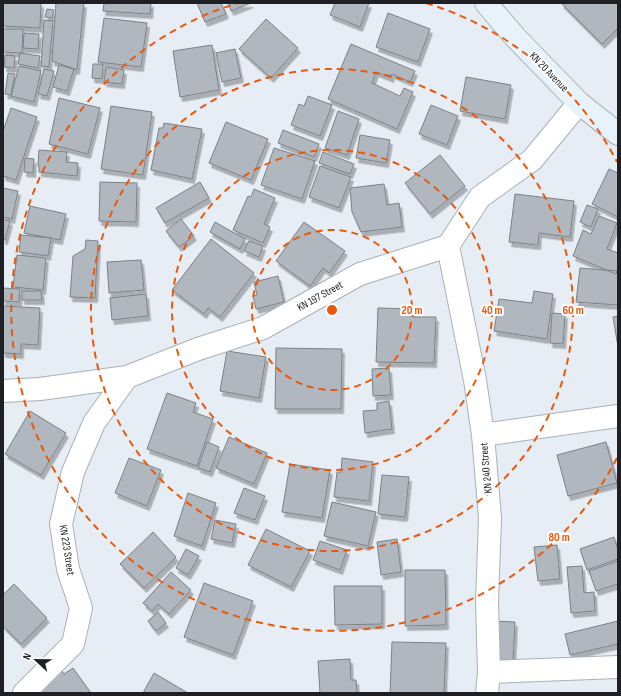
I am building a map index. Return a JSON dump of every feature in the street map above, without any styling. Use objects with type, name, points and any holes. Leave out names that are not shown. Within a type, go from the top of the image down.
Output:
[{"type":"main road","name":"KN 20 Avenue","points":[[486,3],[515,37],[579,103],[618,134]]},
{"type":"street","points":[[448,246],[480,196],[532,160],[579,103]]},
{"type":"street","name":"KN 197 Street","points":[[3,391],[40,389],[127,377],[198,349],[263,328],[360,274],[448,246]]},
{"type":"street","name":"KN 240 Street","points":[[448,246],[475,380],[483,435],[490,518],[488,601],[489,672],[487,693]]},
{"type":"street","name":"KN 223 Street","points":[[24,693],[73,644],[81,608],[68,569],[62,524],[63,516],[72,472],[94,423],[127,377]]},
{"type":"street","points":[[483,435],[618,416]]},
{"type":"street","points":[[489,672],[618,666]]},
{"type":"building","points":[[3,3],[41,3],[40,28],[3,26]]},
{"type":"building","points":[[56,3],[84,3],[77,70],[52,61]]},
{"type":"building","points":[[104,3],[151,3],[150,14],[103,11]]},
{"type":"building","points":[[197,3],[221,3],[226,14],[205,22]]},
{"type":"building","points":[[228,3],[251,3],[231,11]]},
{"type":"building","points":[[335,3],[369,3],[360,27],[330,15]]},
{"type":"building","points":[[561,3],[618,3],[618,28],[602,44]]},
{"type":"building","points":[[47,9],[54,10],[52,18],[45,17]]},
{"type":"building","points":[[388,13],[430,29],[418,62],[376,47]]},
{"type":"building","points":[[104,18],[147,23],[141,67],[98,62]]},
{"type":"building","points":[[266,19],[298,48],[271,78],[239,49]]},
{"type":"building","points":[[44,20],[53,21],[49,67],[41,66]]},
{"type":"building","points":[[3,29],[23,29],[22,53],[3,52]]},
{"type":"building","points":[[24,33],[39,34],[38,49],[23,48]]},
{"type":"building","points":[[351,44],[415,71],[410,82],[392,74],[391,78],[376,72],[372,83],[400,96],[404,88],[413,92],[397,129],[328,99]]},
{"type":"building","points":[[212,45],[219,90],[180,97],[173,51]]},
{"type":"building","points":[[235,49],[241,78],[222,82],[216,53]]},
{"type":"building","points":[[20,53],[40,56],[38,68],[18,64]]},
{"type":"building","points":[[5,55],[15,56],[14,68],[4,67]]},
{"type":"building","points":[[93,64],[103,64],[102,79],[92,78]]},
{"type":"building","points":[[59,65],[74,69],[67,91],[53,87]]},
{"type":"building","points":[[19,66],[41,71],[34,102],[11,96]]},
{"type":"building","points":[[106,67],[124,70],[122,84],[104,82]]},
{"type":"building","points":[[44,69],[54,71],[47,96],[38,94]]},
{"type":"building","points":[[8,73],[15,74],[11,95],[5,94]]},
{"type":"building","points":[[466,77],[511,85],[505,119],[460,111]]},
{"type":"building","points":[[308,96],[332,105],[320,136],[291,125],[299,104],[304,106]]},
{"type":"building","points":[[59,98],[100,108],[88,154],[49,144]]},
{"type":"building","points":[[431,105],[458,116],[447,145],[419,134]]},
{"type":"building","points":[[111,106],[152,112],[143,175],[101,169]]},
{"type":"building","points":[[11,108],[37,117],[16,180],[3,176],[3,131]]},
{"type":"building","points":[[338,111],[359,119],[347,155],[325,148]]},
{"type":"building","points":[[226,122],[268,139],[251,180],[209,163]]},
{"type":"building","points":[[164,123],[202,129],[192,179],[151,170],[159,128],[163,128]]},
{"type":"building","points":[[283,130],[319,144],[314,157],[278,143]]},
{"type":"building","points":[[360,135],[390,140],[386,163],[356,158]]},
{"type":"building","points":[[274,148],[315,161],[302,199],[261,185]]},
{"type":"building","points":[[39,150],[67,152],[66,162],[78,163],[77,176],[39,172]]},
{"type":"building","points":[[323,152],[354,164],[350,174],[319,163]]},
{"type":"building","points":[[440,155],[465,186],[430,214],[405,183]]},
{"type":"building","points":[[25,158],[34,159],[33,173],[24,172]]},
{"type":"building","points":[[320,166],[351,177],[339,208],[309,197]]},
{"type":"building","points":[[609,169],[618,173],[618,217],[592,204]]},
{"type":"building","points":[[100,182],[137,183],[136,222],[99,221]]},
{"type":"building","points":[[200,182],[209,198],[165,223],[156,208]]},
{"type":"building","points":[[384,184],[387,205],[399,203],[402,227],[361,232],[352,212],[350,188]]},
{"type":"building","points":[[3,188],[18,191],[12,219],[3,217]]},
{"type":"building","points":[[254,189],[275,198],[264,224],[270,227],[263,243],[233,230],[248,196],[251,197]]},
{"type":"building","points":[[515,194],[574,201],[570,237],[539,233],[538,245],[509,242]]},
{"type":"building","points":[[587,205],[598,209],[591,227],[580,222]]},
{"type":"building","points":[[30,206],[66,214],[60,240],[24,233]]},
{"type":"building","points":[[599,216],[617,223],[607,249],[618,253],[618,268],[616,274],[573,256],[583,230],[591,234]]},
{"type":"building","points":[[3,219],[10,221],[5,240],[3,240]]},
{"type":"building","points":[[181,219],[194,236],[179,247],[166,231]]},
{"type":"building","points":[[215,222],[245,239],[240,249],[210,232]]},
{"type":"building","points":[[304,222],[345,251],[329,273],[323,268],[310,286],[276,261]]},
{"type":"building","points":[[21,235],[51,238],[48,256],[19,252]]},
{"type":"building","points":[[211,239],[254,273],[220,317],[208,308],[204,314],[172,290]]},
{"type":"building","points":[[86,240],[98,241],[95,298],[70,297],[73,256],[85,249]]},
{"type":"building","points":[[249,241],[263,246],[259,257],[244,251]]},
{"type":"building","points":[[17,255],[46,258],[43,290],[13,287]]},
{"type":"building","points":[[141,260],[144,290],[109,293],[107,262]]},
{"type":"building","points":[[580,268],[618,271],[618,305],[576,302]]},
{"type":"building","points":[[278,276],[284,302],[256,309],[253,296],[257,295],[254,282]]},
{"type":"building","points":[[3,288],[20,289],[19,302],[3,301]]},
{"type":"building","points":[[22,291],[41,291],[42,300],[22,300]]},
{"type":"building","points":[[534,291],[553,294],[547,339],[494,331],[499,299],[532,303]]},
{"type":"building","points":[[146,294],[148,316],[112,320],[110,298]]},
{"type":"building","points":[[3,306],[40,308],[38,345],[21,344],[21,354],[3,353]]},
{"type":"building","points":[[378,308],[413,309],[413,317],[436,317],[434,363],[376,362]]},
{"type":"building","points":[[552,313],[565,314],[563,344],[550,343]]},
{"type":"building","points":[[618,316],[618,347],[613,317]]},
{"type":"building","points":[[276,348],[342,349],[341,409],[275,409]]},
{"type":"building","points":[[227,351],[266,357],[259,398],[220,391]]},
{"type":"building","points":[[389,368],[391,395],[373,396],[372,369]]},
{"type":"building","points":[[167,393],[196,403],[193,412],[213,419],[197,466],[147,449]]},
{"type":"building","points":[[389,401],[392,429],[365,433],[363,411],[377,410],[377,403]]},
{"type":"building","points":[[30,411],[66,433],[41,475],[5,454]]},
{"type":"building","points":[[229,437],[267,453],[254,484],[216,468]]},
{"type":"building","points":[[207,442],[219,447],[210,472],[198,468]]},
{"type":"building","points":[[606,442],[617,483],[568,496],[557,455]]},
{"type":"building","points":[[129,458],[161,470],[147,506],[115,493]]},
{"type":"building","points":[[342,458],[373,462],[369,501],[334,497],[337,472],[341,472]]},
{"type":"building","points":[[290,464],[330,470],[322,518],[282,512]]},
{"type":"building","points":[[382,475],[409,477],[405,517],[378,514]]},
{"type":"building","points":[[244,488],[265,496],[255,520],[234,513]]},
{"type":"building","points":[[188,493],[216,503],[202,546],[174,536]]},
{"type":"building","points":[[332,502],[376,512],[368,546],[324,536]]},
{"type":"building","points":[[215,520],[236,524],[232,543],[211,539]]},
{"type":"building","points":[[266,529],[310,551],[291,587],[248,565]]},
{"type":"building","points":[[153,532],[176,557],[144,588],[120,564]]},
{"type":"building","points":[[614,537],[618,550],[618,559],[587,570],[580,549]]},
{"type":"building","points":[[397,539],[401,572],[381,575],[377,542]]},
{"type":"building","points":[[320,541],[347,550],[340,570],[313,560]]},
{"type":"building","points":[[557,545],[560,579],[538,581],[534,547]]},
{"type":"building","points":[[186,549],[199,556],[188,575],[176,568]]},
{"type":"building","points":[[618,561],[618,584],[596,591],[589,571]]},
{"type":"building","points":[[582,566],[584,593],[594,592],[595,611],[571,613],[567,567]]},
{"type":"building","points":[[405,570],[445,570],[446,625],[405,626]]},
{"type":"building","points":[[171,572],[191,590],[169,614],[158,604],[152,611],[143,603]]},
{"type":"building","points":[[204,583],[253,601],[233,655],[184,637]]},
{"type":"building","points":[[14,584],[47,618],[21,644],[3,626],[3,595]]},
{"type":"building","points":[[334,586],[382,586],[382,624],[335,625]]},
{"type":"building","points":[[158,612],[166,623],[156,631],[148,621]]},
{"type":"building","points":[[496,621],[515,622],[513,661],[493,660]]},
{"type":"building","points":[[618,621],[618,644],[570,655],[565,634]]},
{"type":"building","points":[[392,642],[446,643],[444,693],[390,693]]},
{"type":"building","points":[[350,659],[351,680],[356,680],[357,693],[320,693],[318,661]]},
{"type":"building","points":[[59,667],[64,674],[73,668],[91,693],[24,693]]},
{"type":"building","points":[[154,673],[188,693],[143,693]]}]
